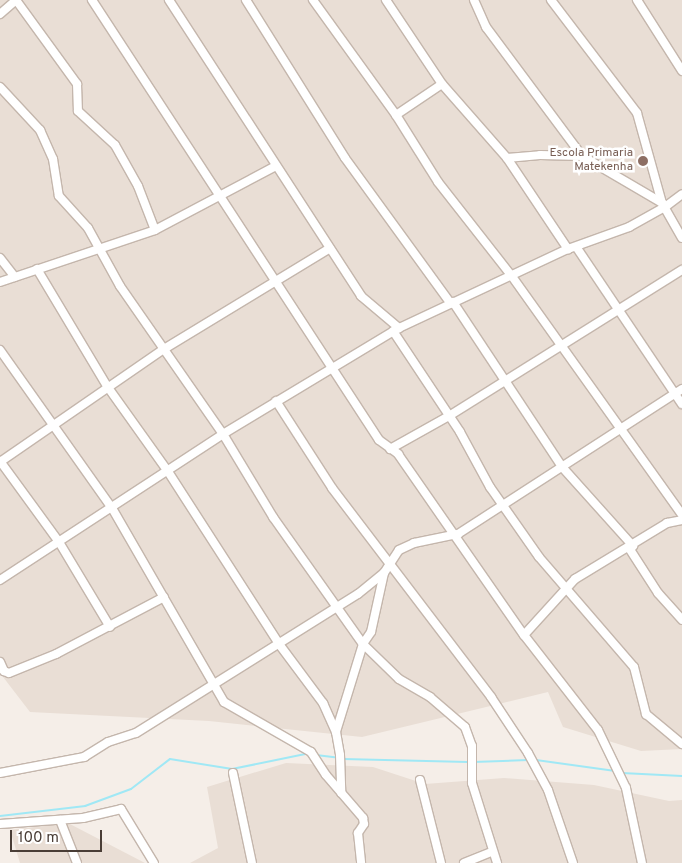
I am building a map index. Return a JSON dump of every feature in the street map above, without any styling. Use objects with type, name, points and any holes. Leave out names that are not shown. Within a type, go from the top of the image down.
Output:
[{"type":"street","points":[[0,14],[16,0],[77,84],[78,111],[116,145],[138,186],[155,230]]},
{"type":"street","points":[[92,0],[220,194],[273,280],[380,440],[398,454],[452,536],[524,635],[598,730],[626,788],[642,863]]},
{"type":"street","points":[[169,0],[361,296],[396,329],[504,506],[539,557],[568,587],[612,646],[634,667],[646,714],[682,744]]},
{"type":"street","points":[[246,0],[345,158],[452,303],[563,468],[631,547],[658,593],[682,620]]},
{"type":"street","points":[[313,0],[396,115],[438,182],[511,275],[620,430],[682,514]]},
{"type":"street","points":[[386,0],[442,84],[507,158],[568,249]]},
{"type":"street","points":[[474,0],[486,27],[582,156],[664,205]]},
{"type":"street","points":[[551,0],[637,112],[664,205],[682,238]]},
{"type":"street","points":[[637,0],[682,71]]},
{"type":"street","points":[[396,115],[442,84]]},
{"type":"street","points":[[0,87],[48,141],[59,196],[88,228],[120,286],[222,434],[273,517],[336,608],[364,644],[399,679],[430,697],[465,727],[472,746],[472,783],[497,863]]},
{"type":"street","points":[[507,158],[540,155],[582,156]]},
{"type":"street","points":[[0,282],[155,230],[276,166]]},
{"type":"street","points":[[0,580],[222,434],[396,329],[568,249],[577,248],[629,227],[682,194]]},
{"type":"street","points":[[110,627],[59,542],[0,461],[53,426],[107,386],[164,349],[273,280],[330,248]]},
{"type":"street","points":[[577,248],[682,404]]},
{"type":"street","points":[[0,258],[15,277]]},
{"type":"street","points":[[37,269],[107,386],[167,470],[279,644],[323,703],[336,732],[340,755],[341,793]]},
{"type":"street","points":[[390,449],[449,416],[560,344],[618,311],[682,270]]},
{"type":"street","points":[[0,350],[112,508],[164,597],[212,686],[224,702],[311,752],[341,793],[363,818],[364,824],[358,833],[361,863]]},
{"type":"street","points":[[336,732],[364,644],[370,632],[384,573],[399,550],[414,543],[452,536],[504,506],[682,389]]},
{"type":"street","points":[[276,401],[332,488],[491,697],[528,753],[548,790],[573,863]]},
{"type":"street","points":[[524,635],[575,579],[631,547],[672,520],[682,520]]},
{"type":"street","points":[[0,773],[84,756],[108,742],[136,733],[336,608],[384,573]]},
{"type":"street","points":[[0,662],[4,671],[9,672],[110,627],[164,597]]},
{"type":"street","points":[[233,773],[252,863]]},
{"type":"street","points":[[420,780],[441,863]]},
{"type":"street","points":[[0,824],[95,816],[121,809],[154,863]]},
{"type":"street","points":[[60,820],[77,863]]},
{"type":"street","points":[[464,863],[493,851]]},
{"type":"shaded area","points":[[0,0],[682,0],[682,749],[641,751],[563,727],[548,692],[362,737],[209,721],[30,712],[0,673]]},
{"type":"shaded area","points":[[286,763],[373,767],[425,784],[504,778],[594,785],[669,801],[682,800],[682,863],[190,863],[218,848],[207,787]]},
{"type":"shaded area","points":[[68,823],[145,863],[20,863],[10,830]]},
{"type":"waterway","points":[[0,816],[85,806],[131,789],[170,759],[232,769],[306,754]]},
{"type":"waterway","points":[[316,755],[339,758]]},
{"type":"waterway","points":[[343,759],[468,762]]},
{"type":"waterway","points":[[473,762],[528,760]]},
{"type":"waterway","points":[[536,760],[615,771]]},
{"type":"waterway","points":[[622,773],[682,776]]},
{"type":"place","name":"Escola Primaria Matekenha","points":[[643,161]]}]
